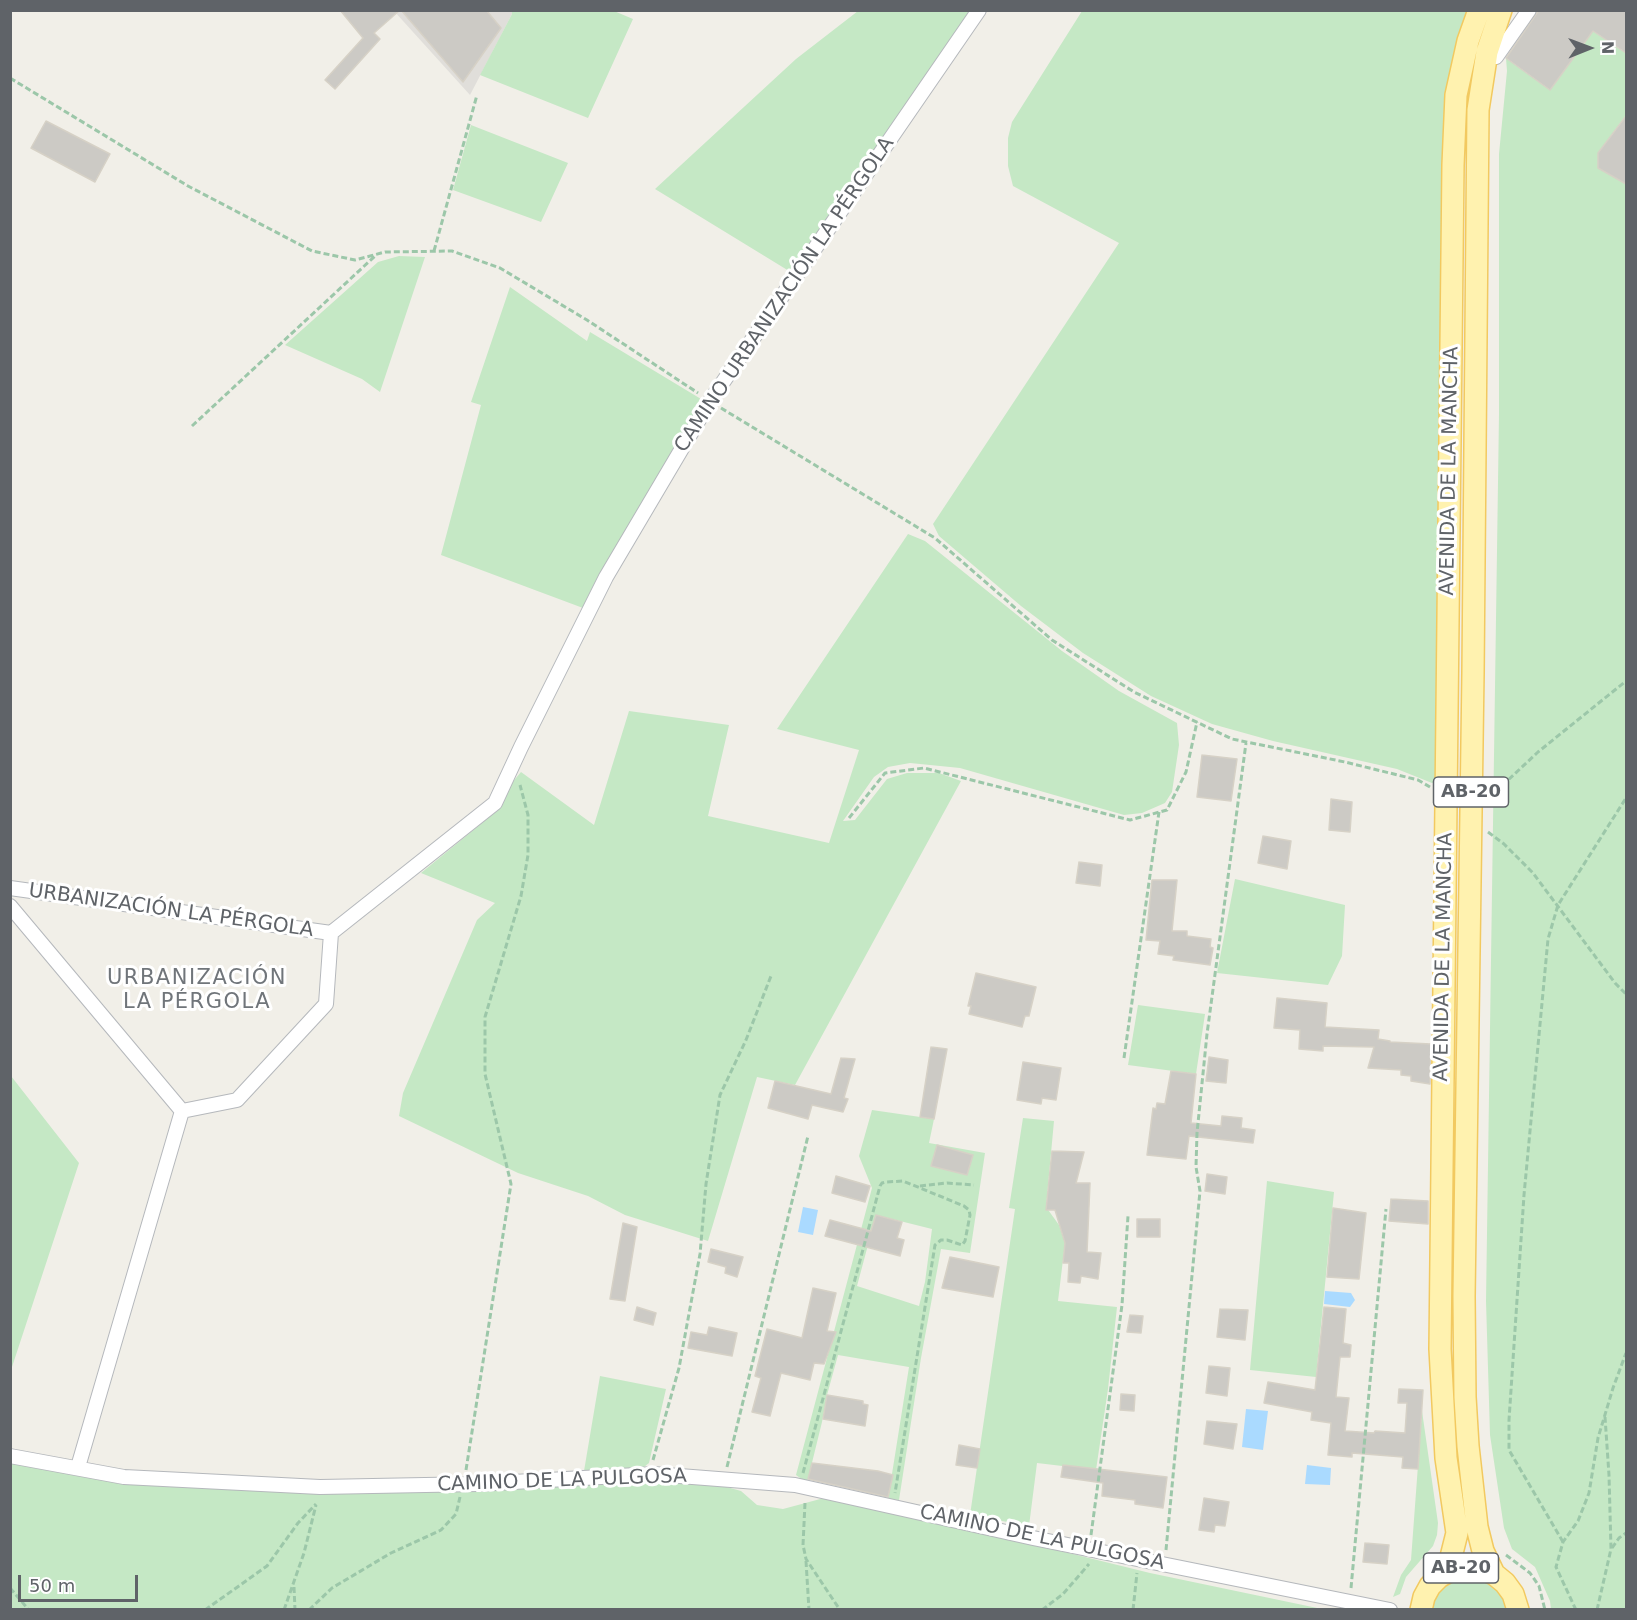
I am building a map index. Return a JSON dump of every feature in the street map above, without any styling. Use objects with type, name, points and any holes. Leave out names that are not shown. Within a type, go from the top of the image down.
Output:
[{"type":"main road","name":"AVENIDA DE LA MANCHA","points":[[1439,1578],[1453,1552],[1456,1533],[1446,1458],[1440,1349],[1453,154],[1456,95],[1462,65],[1479,10]]},
{"type":"main road","name":"AVENIDA DE LA MANCHA","points":[[1494,1574],[1483,1551],[1477,1527],[1468,1446],[1464,1296],[1478,110],[1487,52],[1502,10]]},
{"type":"main road","name":"AB-20","points":[[1421,1610],[1427,1592],[1439,1578],[1453,1569],[1468,1567],[1480,1568],[1494,1574],[1509,1589],[1518,1610]]},
{"type":"street","name":"CAMINO URBANIZACIÓN LA PÉRGOLA","points":[[332,933],[495,803],[606,577],[710,401],[979,10]]},
{"type":"street","points":[[1496,57],[1529,10]]},
{"type":"street","name":"URBANIZACIÓN LA PÉRGOLA","points":[[10,888],[332,933]]},
{"type":"street","name":"URBANIZACIÓN LA PÉRGOLA","points":[[10,906],[182,1111]]},
{"type":"street","points":[[78,1467],[182,1111],[237,1100],[326,1004],[332,933]]},
{"type":"street","name":"CAMINO DE LA PULGOSA","points":[[10,1456],[124,1477],[320,1487],[464,1484],[650,1474],[803,1487],[1094,1550],[1390,1610]]},
{"type":"path","points":[[10,78],[188,186],[312,251],[355,260],[376,254],[452,251],[500,268],[587,320],[710,401],[935,538],[1052,640],[1134,692],[1232,739],[1345,762],[1418,780],[1446,797]]},
{"type":"path","points":[[434,251],[477,95]]},
{"type":"path","points":[[192,426],[376,254]]},
{"type":"path","points":[[1626,681],[1538,752],[1474,810],[1471,818],[1504,844],[1533,873],[1615,983],[1626,994]]},
{"type":"path","points":[[849,818],[885,773],[924,768],[1130,819],[1167,810],[1186,772],[1197,722]]},
{"type":"path","points":[[1164,1564],[1200,1191],[1196,1167],[1199,1111],[1246,742]]},
{"type":"path","points":[[309,1610],[332,1588],[391,1553],[441,1530],[456,1514],[464,1484],[511,1184],[485,1074],[485,1017],[521,896],[528,855],[528,815],[514,763]]},
{"type":"path","points":[[1563,1542],[1509,1450],[1524,1195],[1548,939],[1558,906],[1626,798]]},
{"type":"path","points":[[1124,1058],[1159,812]]},
{"type":"path","points":[[650,1474],[679,1368],[696,1276],[706,1184],[720,1095],[746,1040],[771,976]]},
{"type":"path","points":[[724,1479],[808,1136]]},
{"type":"path","points":[[809,1610],[803,1545],[803,1487],[880,1186],[882,1183],[897,1181],[918,1186],[964,1206],[969,1210],[970,1215],[965,1241],[962,1245],[941,1240],[935,1245],[893,1507]]},
{"type":"path","points":[[918,1186],[947,1183],[974,1185]]},
{"type":"path","points":[[1350,1601],[1386,1209]]},
{"type":"path","points":[[1042,1610],[1063,1594],[1094,1550],[1122,1305],[1128,1216]]},
{"type":"path","points":[[1576,1610],[1556,1567],[1563,1542],[1578,1521],[1589,1493],[1598,1438],[1626,1353]]},
{"type":"path","points":[[1598,1610],[1611,1549],[1610,1475],[1605,1416]]},
{"type":"path","points":[[284,1610],[304,1553],[320,1487]]},
{"type":"path","points":[[205,1610],[267,1566],[298,1523],[316,1504]]},
{"type":"path","points":[[1611,1549],[1626,1533]]},
{"type":"path","points":[[806,1559],[840,1610]]},
{"type":"path","points":[[1133,1610],[1138,1559]]},
{"type":"path","points":[[293,1583],[295,1610]]},
{"type":"path","points":[[10,1588],[29,1610]]},
{"type":"shaded area","points":[[512,10],[470,95],[394,11]]},
{"type":"green space","points":[[512,11],[614,11],[633,19],[588,118],[480,75]]},
{"type":"green space","points":[[858,11],[972,11],[846,195],[789,271],[655,189],[796,59]]},
{"type":"green space","points":[[1082,11],[1468,11],[1462,24],[1450,93],[1438,782],[1432,783],[1397,769],[1273,741],[1212,724],[1151,696],[1083,653],[1021,606],[939,536],[933,524],[1119,243],[1013,186],[1008,166],[1008,138],[1012,122]]},
{"type":"green space","points":[[1593,31],[1626,53],[1626,115],[1598,153],[1598,168],[1626,184],[1626,1609],[1551,1609],[1550,1601],[1535,1567],[1512,1549],[1504,1528],[1490,1435],[1486,1301],[1499,414],[1499,154],[1507,71],[1506,58],[1550,90]]},
{"type":"green space","points":[[471,125],[568,163],[541,222],[453,190]]},
{"type":"green space","points":[[399,256],[425,257],[380,392],[362,379],[285,345],[378,262]]},
{"type":"green space","points":[[510,287],[587,341],[590,332],[701,399],[702,405],[583,608],[441,555],[481,405],[471,402]]},
{"type":"green space","points":[[908,534],[925,541],[1062,651],[1119,691],[1177,723],[1179,745],[1172,792],[1165,803],[1142,813],[1124,815],[960,768],[910,763],[888,767],[874,777],[843,821],[855,820],[887,779],[907,773],[939,773],[961,781],[795,1085],[757,1077],[708,1241],[625,1215],[588,1196],[518,1173],[399,1116],[403,1093],[477,920],[495,903],[421,873],[499,809],[510,785],[521,772],[594,825],[629,711],[729,725],[708,816],[829,843],[859,750],[777,729]]},
{"type":"green space","points":[[1235,879],[1345,905],[1342,956],[1328,985],[1217,973]]},
{"type":"green space","points":[[1138,1005],[1205,1014],[1196,1074],[1128,1065]]},
{"type":"green space","points":[[11,1076],[79,1163],[11,1370]]},
{"type":"green space","points":[[872,1110],[934,1119],[929,1143],[985,1153],[970,1253],[941,1249],[899,1500],[888,1499],[909,1367],[838,1355],[807,1483],[796,1475],[872,1188],[859,1156]],"holes":[[[876,1215],[932,1229],[925,1282],[919,1306],[857,1286]]]},
{"type":"green space","points":[[1023,1118],[1054,1121],[1046,1207],[1059,1225],[1065,1243],[1058,1301],[1117,1307],[1096,1470],[1037,1463],[1029,1526],[970,1515],[1015,1209],[1009,1208]]},
{"type":"green space","points":[[1267,1181],[1334,1192],[1316,1377],[1250,1370]]},
{"type":"green space","points":[[600,1376],[666,1389],[649,1463],[644,1467],[584,1471]]},
{"type":"green space","points":[[1422,1411],[1438,1523],[1437,1535],[1433,1546],[1406,1577],[1400,1594],[1393,1597],[1401,1575],[1411,1560]]},
{"type":"green space","points":[[10,1462],[77,1472],[120,1484],[192,1486],[652,1478],[709,1482],[741,1491],[757,1505],[783,1509],[824,1498],[1016,1540],[1150,1573],[1322,1609],[11,1609]]},
{"type":"green space","points":[[1461,1578],[1477,1578],[1493,1586],[1503,1597],[1506,1609],[1430,1610],[1431,1602],[1439,1590]]},
{"type":"water","points":[[803,1207],[818,1210],[813,1235],[798,1232]]},
{"type":"water","points":[[1325,1291],[1351,1293],[1355,1300],[1350,1307],[1324,1304]]},
{"type":"water","points":[[1246,1409],[1268,1411],[1263,1450],[1242,1447]]},
{"type":"water","points":[[1307,1465],[1331,1468],[1330,1485],[1305,1484]]},
{"type":"building","points":[[340,10],[400,10],[374,33],[380,39],[335,89],[325,80],[363,38]]},
{"type":"building","points":[[401,10],[486,10],[501,28],[463,82]]},
{"type":"building","points":[[1539,10],[1626,10],[1626,53],[1593,31],[1550,90],[1506,58]]},
{"type":"building","points":[[1626,116],[1626,184],[1598,168],[1598,153]]},
{"type":"building","points":[[46,121],[110,154],[95,182],[31,148]]},
{"type":"building","points":[[1202,755],[1237,759],[1231,801],[1197,797]]},
{"type":"building","points":[[1331,799],[1352,802],[1350,832],[1329,830]]},
{"type":"building","points":[[1263,836],[1291,841],[1287,869],[1258,863]]},
{"type":"building","points":[[1079,862],[1102,865],[1100,886],[1076,883]]},
{"type":"building","points":[[1152,880],[1177,880],[1172,931],[1187,931],[1187,936],[1211,939],[1210,947],[1213,948],[1210,965],[1173,960],[1174,956],[1158,954],[1160,941],[1146,940]]},
{"type":"building","points":[[976,973],[1036,987],[1029,1016],[1025,1016],[1022,1027],[969,1014],[971,1006],[968,1006]]},
{"type":"building","points":[[1277,998],[1327,1003],[1325,1027],[1379,1030],[1378,1039],[1390,1042],[1431,1044],[1430,1084],[1411,1081],[1411,1076],[1401,1075],[1401,1070],[1368,1068],[1374,1047],[1323,1046],[1323,1051],[1299,1049],[1300,1030],[1274,1028]]},
{"type":"building","points":[[931,1047],[947,1049],[934,1119],[920,1117]]},
{"type":"building","points":[[1209,1057],[1228,1060],[1226,1083],[1206,1081]]},
{"type":"building","points":[[841,1058],[855,1059],[844,1098],[848,1099],[843,1112],[812,1105],[808,1119],[768,1108],[775,1081],[831,1094]]},
{"type":"building","points":[[1023,1062],[1061,1068],[1056,1100],[1042,1098],[1041,1104],[1017,1100]]},
{"type":"building","points":[[1171,1071],[1196,1074],[1191,1123],[1221,1126],[1222,1116],[1242,1118],[1241,1128],[1255,1130],[1253,1143],[1189,1136],[1186,1159],[1147,1155],[1153,1108],[1156,1109],[1157,1103],[1165,1104]]},
{"type":"building","points":[[937,1145],[973,1155],[967,1175],[931,1166]]},
{"type":"building","points":[[1052,1151],[1084,1152],[1076,1183],[1090,1183],[1087,1252],[1101,1253],[1098,1279],[1081,1276],[1080,1283],[1068,1282],[1069,1263],[1063,1263],[1065,1243],[1055,1210],[1046,1210]]},
{"type":"building","points":[[1207,1174],[1227,1177],[1225,1194],[1205,1191]]},
{"type":"building","points":[[836,1176],[870,1186],[865,1202],[832,1193]]},
{"type":"building","points":[[1391,1199],[1428,1201],[1428,1224],[1389,1221]]},
{"type":"building","points":[[1333,1208],[1366,1213],[1359,1279],[1327,1277]]},
{"type":"building","points":[[876,1215],[902,1222],[897,1238],[904,1240],[900,1256],[825,1236],[830,1220],[871,1231]]},
{"type":"building","points":[[1137,1219],[1160,1219],[1160,1237],[1137,1237]]},
{"type":"building","points":[[623,1223],[637,1227],[625,1301],[610,1299]]},
{"type":"building","points":[[711,1249],[743,1257],[737,1277],[725,1273],[726,1267],[708,1262]]},
{"type":"building","points":[[950,1257],[999,1267],[993,1297],[942,1288]]},
{"type":"building","points":[[813,1288],[836,1293],[827,1331],[836,1332],[824,1364],[814,1363],[810,1380],[781,1373],[770,1416],[752,1412],[761,1378],[755,1376],[767,1329],[802,1338]]},
{"type":"building","points":[[637,1307],[656,1313],[653,1325],[634,1320]]},
{"type":"building","points":[[1324,1307],[1346,1309],[1343,1343],[1351,1345],[1350,1357],[1340,1357],[1336,1397],[1349,1398],[1345,1431],[1405,1433],[1407,1403],[1398,1403],[1399,1389],[1423,1390],[1418,1469],[1402,1468],[1403,1457],[1352,1453],[1352,1457],[1328,1455],[1331,1423],[1311,1420],[1312,1412],[1264,1403],[1268,1382],[1315,1390]]},
{"type":"building","points":[[1220,1309],[1248,1310],[1245,1340],[1217,1337]]},
{"type":"building","points":[[1130,1315],[1143,1316],[1141,1333],[1127,1332]]},
{"type":"building","points":[[709,1327],[737,1333],[732,1356],[688,1348],[691,1332],[707,1335]]},
{"type":"building","points":[[1209,1366],[1230,1368],[1227,1396],[1206,1393]]},
{"type":"building","points":[[1121,1394],[1135,1395],[1134,1411],[1120,1410]]},
{"type":"building","points":[[827,1395],[863,1401],[863,1404],[868,1405],[865,1426],[823,1419]]},
{"type":"building","points":[[1207,1421],[1237,1424],[1233,1449],[1204,1444]]},
{"type":"building","points":[[959,1445],[980,1449],[977,1468],[956,1465]]},
{"type":"building","points":[[812,1463],[893,1475],[888,1497],[808,1479]]},
{"type":"building","points":[[1063,1465],[1167,1477],[1163,1508],[1135,1504],[1135,1500],[1102,1496],[1103,1483],[1061,1477]]},
{"type":"building","points":[[1204,1498],[1229,1502],[1225,1526],[1215,1525],[1214,1532],[1199,1530]]},
{"type":"building","points":[[1365,1543],[1389,1545],[1387,1564],[1363,1562]]},
{"type":"district","name":"URBANIZACIÓN LA PÉRGOLA","points":[[197,991]]}]
